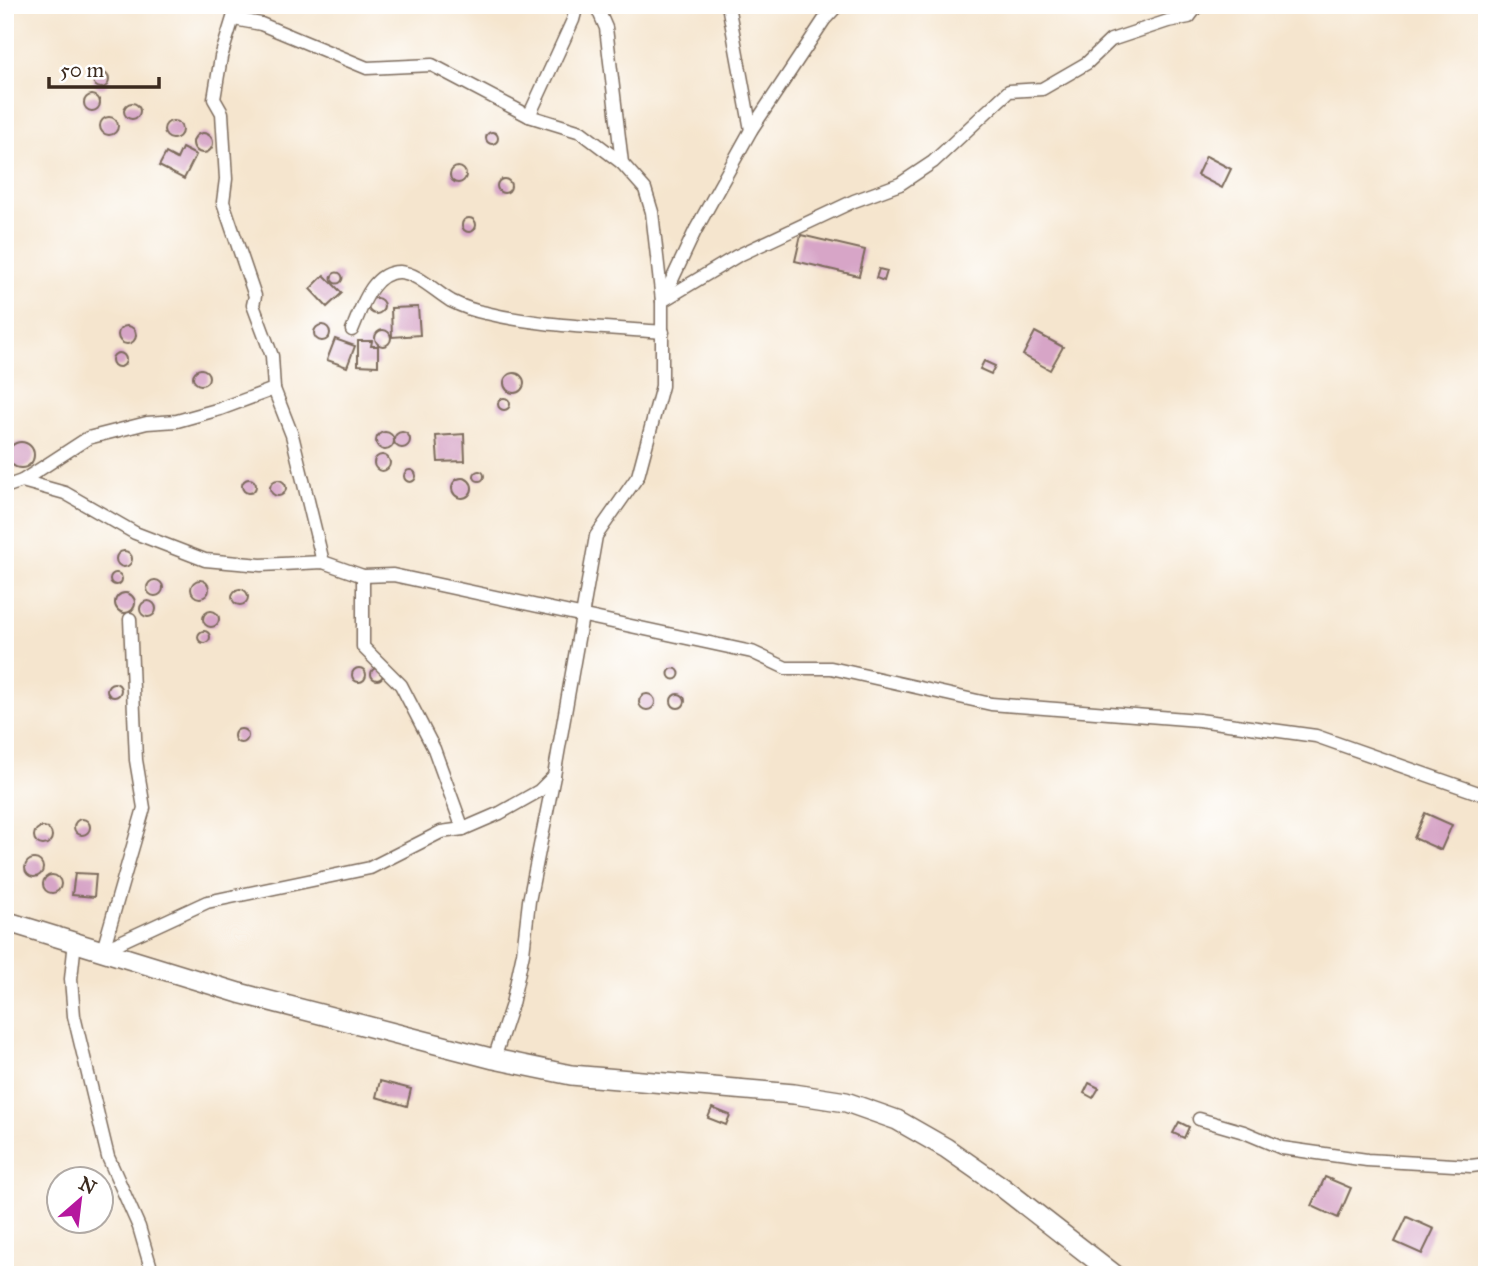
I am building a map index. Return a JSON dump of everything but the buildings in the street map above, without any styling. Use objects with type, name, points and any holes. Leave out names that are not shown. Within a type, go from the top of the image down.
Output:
[{"type":"main road","points":[[5,921],[239,993],[494,1059],[571,1076],[794,1094],[846,1102],[897,1120],[946,1148],[1002,1187],[1115,1275]]},
{"type":"street","points":[[237,5],[221,57],[214,99],[222,113],[226,178],[223,202],[255,296],[253,304],[272,356],[274,389],[292,435],[323,562]]},
{"type":"street","points":[[529,116],[573,20],[577,5]]},
{"type":"street","points":[[596,5],[606,27],[622,163]]},
{"type":"street","points":[[728,5],[751,130]]},
{"type":"street","points":[[662,301],[695,231],[751,130],[824,20],[838,5]]},
{"type":"street","points":[[662,301],[737,256],[854,201],[900,184],[933,162],[1009,91],[1042,89],[1087,63],[1111,40],[1167,21],[1189,17],[1198,5]]},
{"type":"street","points":[[234,19],[261,24],[367,68],[432,65],[529,116],[581,132],[622,163],[645,189],[652,212],[662,301],[662,386],[638,476],[596,536],[529,901],[523,953],[512,1004],[494,1059]]},
{"type":"street","points":[[352,330],[371,288],[382,276],[400,272],[419,280],[453,302],[484,313],[517,319],[663,332]]},
{"type":"street","points":[[5,487],[22,481],[88,438],[147,423],[177,421],[220,410],[274,389]]},
{"type":"street","points":[[22,481],[65,493],[135,533],[205,560],[261,565],[323,562],[363,576],[393,575],[752,652],[786,667],[831,668],[991,704],[1199,720],[1316,736],[1487,796]]},
{"type":"street","points":[[363,576],[363,647],[401,685],[434,749],[463,829]]},
{"type":"street","points":[[103,950],[144,808],[136,760],[130,619]]},
{"type":"street","points":[[103,950],[207,902],[370,868],[441,832],[463,829],[500,813],[539,791],[554,776]]},
{"type":"street","points":[[75,941],[71,979],[77,1028],[108,1157],[139,1227],[153,1275]]},
{"type":"street","points":[[1199,1119],[1244,1132],[1282,1148],[1367,1160],[1471,1166],[1487,1164]]}]
